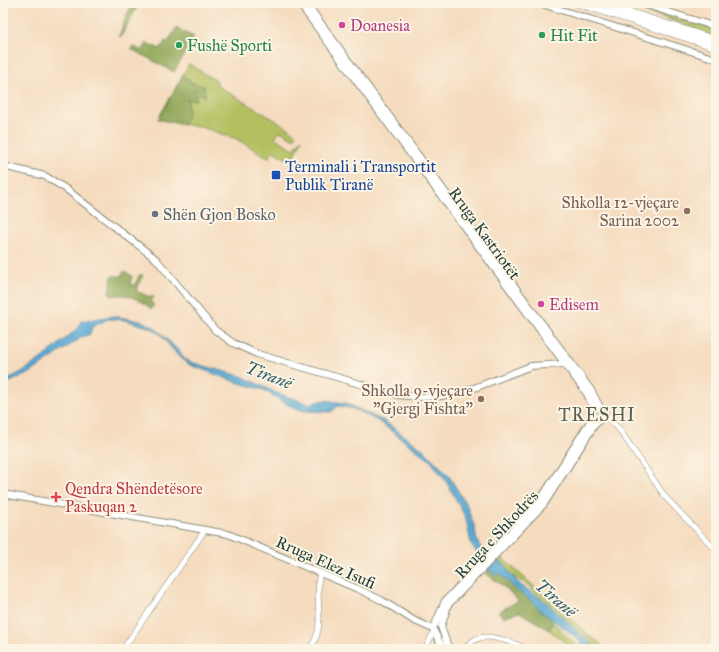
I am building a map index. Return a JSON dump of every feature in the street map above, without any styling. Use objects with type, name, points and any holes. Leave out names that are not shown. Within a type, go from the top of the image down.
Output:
[{"type":"highway","points":[[577,3],[716,47]]},
{"type":"highway","points":[[600,3],[716,40]]},
{"type":"main road","name":"Rruga Kastriotët","points":[[299,3],[566,361]]},
{"type":"main road","name":"Rruga Kastriotët","points":[[306,3],[566,361]]},
{"type":"main road","points":[[539,3],[716,59]]},
{"type":"main road","points":[[640,3],[716,27]]},
{"type":"main road","points":[[3,166],[45,176],[66,189],[156,259],[215,330],[233,343],[257,354],[398,395],[422,397],[441,396],[469,390],[531,366],[566,361]]},
{"type":"main road","points":[[566,361],[574,376],[599,413]]},
{"type":"main road","points":[[566,361],[590,390],[599,413],[595,421],[592,418]]},
{"type":"main road","name":"Rruga e Shkodrës","points":[[436,629],[440,609],[544,504],[594,426],[599,413],[590,414],[592,418],[539,502],[513,534]]},
{"type":"main road","name":"Rruga Elez Isufi","points":[[3,494],[232,535],[372,596],[413,620],[436,629]]},
{"type":"main road","points":[[436,629],[443,649]]},
{"type":"main road","points":[[436,629],[449,649]]},
{"type":"street","points":[[599,413],[613,422],[666,498],[716,550]]},
{"type":"street","points":[[123,649],[205,530]]},
{"type":"street","points":[[309,649],[317,636],[320,607],[318,586],[320,573]]},
{"type":"street","points":[[424,649],[436,629]]},
{"type":"street","points":[[465,649],[473,639],[485,636],[529,649]]},
{"type":"green space","points":[[621,3],[630,3],[716,30],[716,38],[683,24],[623,5]]},
{"type":"green space","points":[[131,4],[137,7],[121,37],[119,36]]},
{"type":"green space","points":[[176,28],[194,37],[174,72],[131,49],[133,46],[142,51],[147,43],[160,49],[165,41],[168,42]]},
{"type":"green space","points":[[189,64],[218,82],[216,85],[290,129],[296,135],[294,139],[280,131],[275,138],[294,149],[302,139],[292,162],[273,151],[269,158],[233,137],[232,138],[208,129],[158,119]]},
{"type":"green space","points":[[183,76],[192,83],[204,86],[205,97],[200,94],[197,89],[195,90],[197,100],[187,100],[188,113],[183,125],[158,119]]},
{"type":"green space","points":[[124,271],[132,276],[130,285],[135,285],[139,275],[143,275],[136,291],[150,297],[151,295],[154,298],[150,301],[154,305],[151,309],[143,303],[128,296],[112,296],[109,293],[112,276],[122,276]]},
{"type":"green space","points":[[500,556],[589,635],[607,649],[597,649],[562,619],[529,586],[511,575],[500,560],[496,559]]},
{"type":"green space","points":[[487,569],[498,572],[553,621],[549,630],[519,612],[503,617],[498,612],[518,601],[508,590],[484,572]]},
{"type":"green space","points":[[553,623],[582,649],[573,649],[549,630]]},
{"type":"water","points":[[113,316],[141,321],[154,327],[181,353],[183,358],[190,362],[241,376],[277,393],[309,404],[325,400],[345,403],[384,421],[424,450],[449,476],[467,506],[479,545],[486,554],[481,559],[471,544],[466,519],[447,483],[431,461],[378,421],[354,409],[338,406],[331,412],[304,411],[288,405],[264,390],[236,382],[190,365],[178,356],[161,335],[151,328],[125,320],[108,319],[92,327],[90,334],[82,337],[30,373],[3,385],[3,379],[10,378],[20,373],[41,358],[78,328],[81,321]]},
{"type":"water","points":[[496,559],[505,565],[510,574],[522,586],[547,603],[597,649],[585,649],[577,638],[542,612],[531,600],[519,592],[498,572],[494,576],[492,572],[487,569]]},
{"type":"place","name":"Doanesia","points":[[342,25]]},
{"type":"place","name":"Hit Fit","points":[[542,35]]},
{"type":"place","name":"Fushë Sporti","points":[[179,45]]},
{"type":"place","name":"Terminali i Transportit Publik Tiranë","points":[[276,175]]},
{"type":"place","name":"Shkolla 12-vjeçare Sarina 2002","points":[[687,211]]},
{"type":"place","name":"Shën Gjon Bosko","points":[[155,214]]},
{"type":"place","name":"Edisem","points":[[541,304]]},
{"type":"place","name":"Shkolla 9-vjeçare \"Gjergj Fishta\"","points":[[481,399]]},
{"type":"place","name":"Qendra Shëndetësore Paskuqan 2","points":[[56,497]]},
{"type":"district","name":"TRESHI","points":[[597,415]]},
{"type":"water label","name":"Tiranë","points":[[269,375]]},
{"type":"water label","name":"Tiranë","points":[[556,598]]}]
